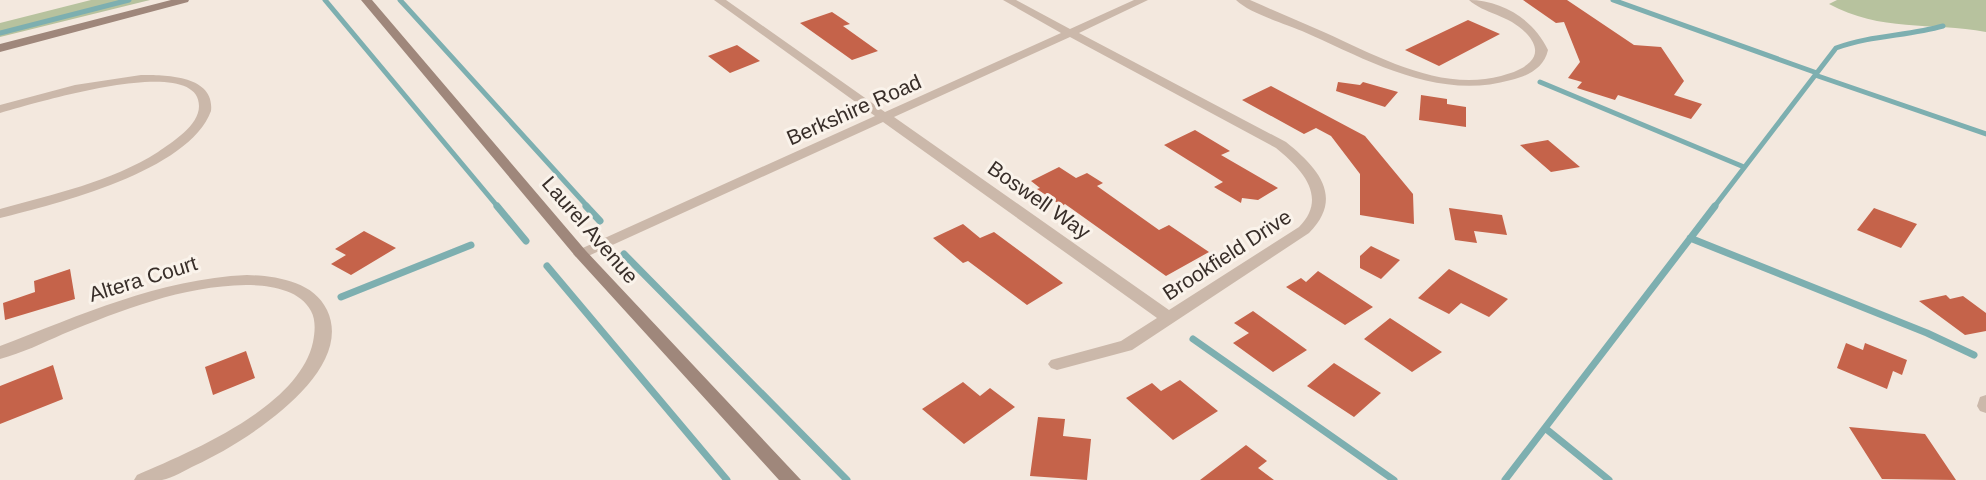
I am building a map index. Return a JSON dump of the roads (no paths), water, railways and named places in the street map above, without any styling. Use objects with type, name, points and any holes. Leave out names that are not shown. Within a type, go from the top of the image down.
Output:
[{"type":"main road","points":[[0,48],[184,0]]},
{"type":"main road","name":"Laurel Avenue","points":[[366,0],[581,254],[791,480]]},
{"type":"street","name":"Boswell Way","points":[[719,0],[1169,318]]},
{"type":"street","name":"Brookfield Drive","points":[[1008,0],[1281,145],[1303,163],[1317,185],[1318,208],[1315,219],[1304,230],[1126,346],[1057,364]]},
{"type":"street","name":"Berkshire Road","points":[[581,254],[1143,0]]},
{"type":"street","points":[[1241,0],[1388,66],[1422,77],[1464,82],[1489,81],[1514,76],[1539,61],[1542,51],[1533,33],[1507,14],[1474,0]]},
{"type":"street","points":[[0,109],[94,84],[140,78],[172,80],[193,87],[204,99],[205,107],[204,115],[192,132],[149,162],[100,182],[0,214]]},
{"type":"street","name":"Altera Court","points":[[0,353],[136,301],[177,288],[218,281],[249,280],[274,283],[303,293],[314,303],[322,318],[322,339],[316,357],[304,377],[288,395],[241,432],[213,449],[144,480]]},
{"type":"waterway","points":[[0,33],[129,0]]},
{"type":"waterway","points":[[325,0],[498,207]]},
{"type":"waterway","points":[[400,0],[588,207]]},
{"type":"waterway","points":[[1613,0],[1817,73]]},
{"type":"waterway","points":[[1817,73],[1836,48],[1863,40],[1943,26]]},
{"type":"waterway","points":[[1714,207],[1815,75]]},
{"type":"waterway","points":[[1815,75],[1986,134]]},
{"type":"waterway","points":[[1540,82],[1744,167]]},
{"type":"waterway","points":[[497,206],[526,241]]},
{"type":"waterway","points":[[586,206],[600,221]]},
{"type":"waterway","points":[[1690,238],[1715,206]]},
{"type":"waterway","points":[[1505,480],[1690,238]]},
{"type":"waterway","points":[[1690,238],[1927,333],[1974,355]]},
{"type":"waterway","points":[[341,297],[471,245]]},
{"type":"waterway","points":[[624,254],[847,480]]},
{"type":"waterway","points":[[547,266],[727,480]]},
{"type":"waterway","points":[[1193,339],[1394,480]]},
{"type":"waterway","points":[[1545,428],[1609,480]]}]
